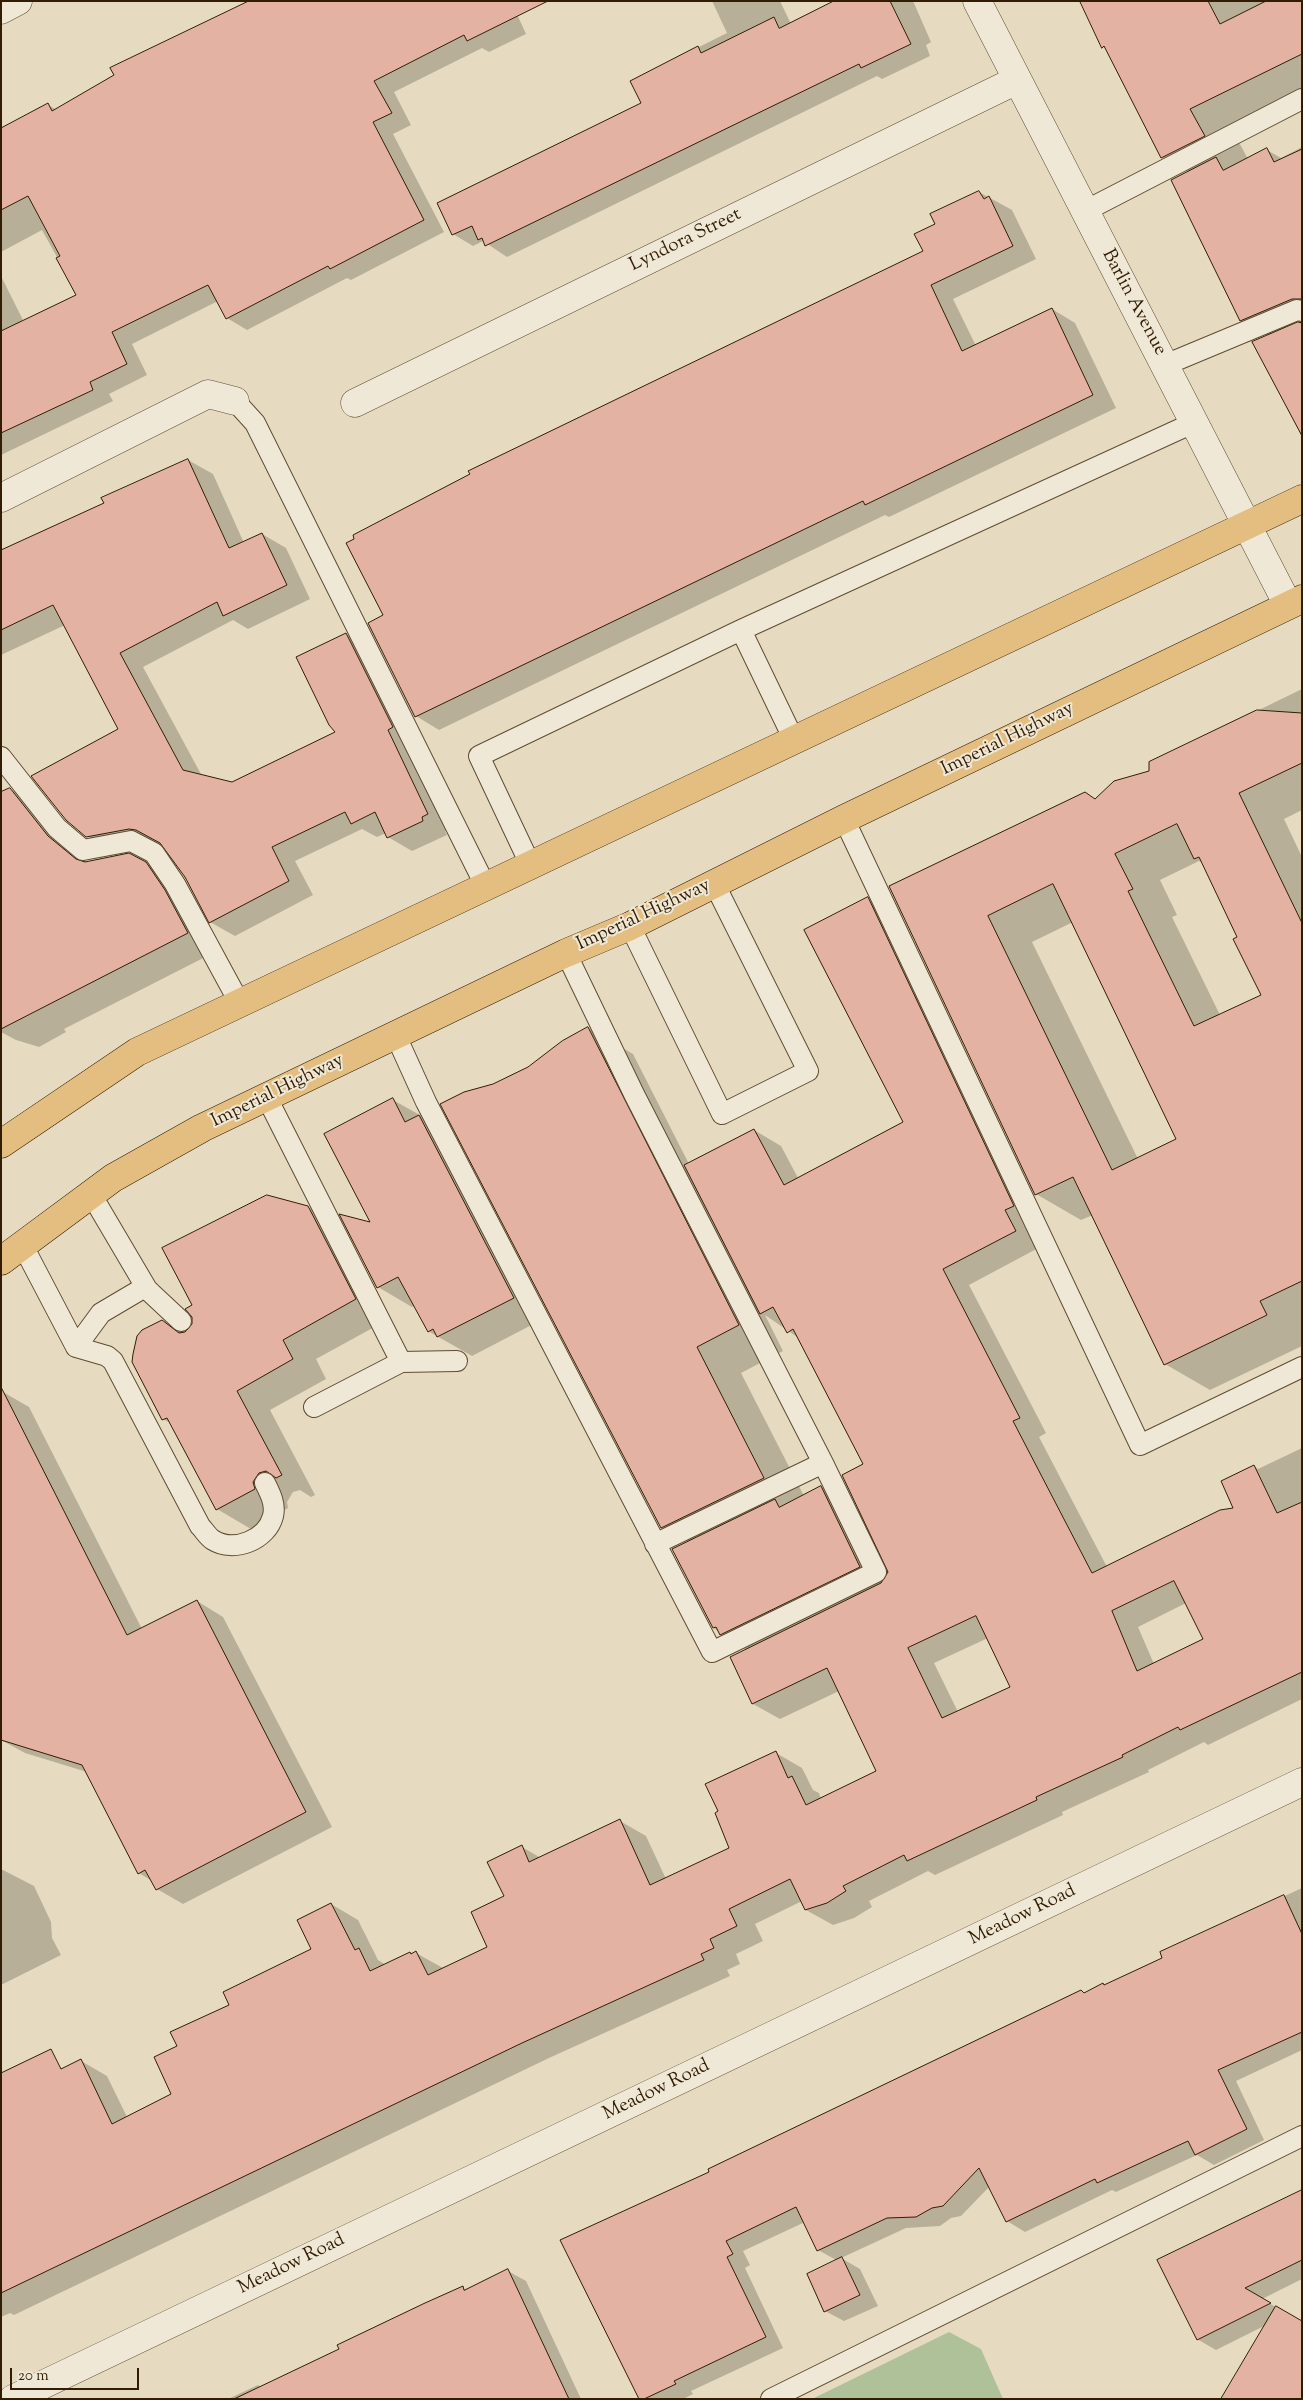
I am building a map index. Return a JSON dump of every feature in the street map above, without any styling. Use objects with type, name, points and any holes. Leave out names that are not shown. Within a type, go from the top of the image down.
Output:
[{"type":"main road","points":[[1,1144],[137,1052],[793,738],[1302,499]]},
{"type":"main road","name":"Imperial Highway","points":[[1,1261],[112,1178],[202,1128],[566,953],[630,926],[844,819],[1295,602]]},
{"type":"street","points":[[1,10],[18,1]]},
{"type":"street","name":"Barlin Avenue","points":[[978,2],[1165,364],[1193,423],[1248,525],[1295,602]]},
{"type":"street","name":"Lyndora Street","points":[[355,403],[1017,80]]},
{"type":"street","points":[[1,498],[208,394],[235,401]]},
{"type":"street","name":"Meadow Road","points":[[14,2398],[1302,1782]]},
{"type":"lane","points":[[1085,211],[1302,99]]},
{"type":"lane","points":[[1165,364],[1297,310],[1302,311]]},
{"type":"lane","points":[[235,401],[255,423],[486,885]]},
{"type":"lane","points":[[530,864],[479,756],[741,630],[1193,423]]},
{"type":"lane","points":[[741,630],[793,738]]},
{"type":"lane","points":[[1,757],[57,828],[83,850],[131,841],[154,853],[175,884],[239,1002]]},
{"type":"lane","points":[[844,819],[1140,1445],[1302,1367]]},
{"type":"lane","points":[[630,926],[722,1114],[808,1070],[714,883]]},
{"type":"lane","points":[[396,1036],[431,1111],[712,1652],[876,1572],[823,1463],[634,1094],[566,953]]},
{"type":"lane","points":[[266,1096],[402,1362]]},
{"type":"lane","points":[[91,1194],[147,1289],[181,1322]]},
{"type":"lane","points":[[22,1244],[76,1348],[108,1356],[113,1361],[200,1526],[213,1540],[228,1545],[242,1545],[267,1530],[273,1515],[272,1498],[265,1483]]},
{"type":"lane","points":[[76,1348],[101,1313],[140,1290],[147,1289]]},
{"type":"lane","points":[[314,1407],[402,1362],[457,1361]]},
{"type":"lane","points":[[655,1544],[823,1463]]},
{"type":"lane","points":[[772,2399],[1302,2136]]},
{"type":"green space","points":[[949,2332],[981,2349],[1003,2399],[812,2399]]},
{"type":"building","points":[[249,1],[548,1],[467,41],[464,35],[374,81],[392,113],[373,122],[424,220],[330,269],[328,266],[226,319],[208,285],[112,332],[127,364],[90,382],[93,390],[1,433],[1,331],[76,295],[56,258],[60,256],[28,196],[1,210],[1,128],[48,103],[52,111],[114,75],[110,68]]},
{"type":"building","points":[[834,1],[890,1],[911,44],[861,68],[859,64],[485,246],[482,238],[478,240],[472,226],[452,235],[437,203],[641,103],[630,81],[698,46],[701,53],[774,17],[779,28]]},
{"type":"building","points":[[1080,1],[1208,1],[1220,24],[1266,1],[1302,1],[1302,54],[1190,109],[1205,136],[1161,158],[1104,46],[1102,48]]},
{"type":"building","points":[[1267,148],[1274,162],[1302,149],[1302,299],[1292,299],[1240,321],[1171,180],[1216,157],[1223,170]]},
{"type":"building","points":[[979,191],[984,199],[989,196],[1013,246],[931,285],[962,351],[1052,308],[1093,395],[865,505],[863,501],[415,717],[368,623],[383,615],[346,543],[354,539],[353,535],[470,474],[468,471],[923,251],[914,234],[935,224],[930,214]]},
{"type":"building","points":[[1298,322],[1302,323],[1302,436],[1252,342]]},
{"type":"building","points":[[188,459],[229,548],[262,533],[287,585],[223,616],[217,602],[120,653],[183,770],[232,782],[335,732],[329,725],[296,657],[346,633],[393,727],[388,730],[428,814],[422,817],[423,821],[387,838],[375,812],[351,824],[345,812],[272,847],[289,881],[209,923],[185,877],[160,843],[136,830],[129,829],[86,837],[66,820],[31,776],[118,729],[53,605],[1,630],[1,550],[104,503],[101,498]]},
{"type":"building","points":[[1257,710],[1302,713],[1302,763],[1239,793],[1302,923],[1302,1281],[1260,1301],[1267,1315],[1164,1365],[1073,1177],[1035,1195],[889,886],[1085,792],[1095,799],[1114,781],[1149,771],[1149,762]],"holes":[[[1177,824],[1194,859],[1199,857],[1237,937],[1233,939],[1261,995],[1194,1026],[1128,891],[1133,889],[1115,854]],[[1053,884],[1176,1139],[1112,1170],[988,916]]]},
{"type":"building","points":[[10,788],[48,836],[76,859],[85,862],[129,853],[146,862],[165,890],[188,933],[1,1029],[1,792]]},
{"type":"building","points":[[868,897],[1014,1206],[1005,1210],[1016,1231],[943,1269],[1020,1418],[1013,1421],[1092,1573],[1220,1510],[1233,1508],[1221,1481],[1254,1465],[1277,1513],[1302,1502],[1302,1672],[1180,1730],[1178,1727],[1122,1755],[1123,1757],[1036,1797],[1037,1800],[907,1861],[904,1855],[843,1886],[846,1891],[827,1903],[805,1910],[790,1879],[729,1909],[737,1926],[710,1939],[714,1948],[701,1954],[704,1960],[522,2043],[1,2293],[1,2073],[51,2049],[61,2069],[81,2059],[112,2124],[171,2094],[154,2057],[177,2046],[170,2032],[229,2005],[223,1992],[311,1949],[297,1920],[331,1903],[355,1950],[359,1948],[370,1971],[416,1951],[428,1975],[487,1947],[471,1912],[504,1896],[487,1862],[522,1845],[529,1862],[620,1819],[650,1885],[729,1848],[715,1813],[718,1811],[705,1784],[776,1751],[788,1778],[792,1776],[806,1805],[876,1771],[827,1668],[752,1704],[730,1657],[881,1583],[888,1572],[842,1475],[863,1464],[793,1329],[787,1333],[773,1307],[760,1314],[684,1165],[754,1129],[784,1185],[903,1122],[804,930]],"holes":[[[1174,1581],[1203,1639],[1137,1671],[1112,1611]],[[976,1616],[1010,1687],[942,1718],[908,1648]]]},
{"type":"building","points":[[588,1027],[739,1325],[697,1347],[764,1478],[661,1528],[440,1104],[464,1092],[493,1084],[528,1067],[562,1041]]},
{"type":"building","points":[[393,1098],[405,1122],[419,1115],[514,1298],[437,1337],[433,1329],[428,1332],[398,1277],[377,1288],[339,1214],[370,1222],[324,1134]]},
{"type":"building","points":[[267,1195],[308,1206],[356,1299],[283,1340],[293,1359],[237,1391],[282,1475],[276,1478],[266,1471],[259,1473],[253,1482],[255,1489],[216,1510],[167,1418],[162,1420],[132,1362],[133,1354],[137,1336],[142,1330],[162,1320],[179,1333],[185,1332],[192,1324],[192,1317],[185,1309],[192,1305],[162,1248]]},
{"type":"building","points":[[1,1387],[127,1635],[197,1600],[306,1812],[156,1890],[145,1870],[138,1874],[82,1765],[1,1740]]},
{"type":"building","points":[[821,1486],[860,1567],[720,1635],[716,1627],[713,1628],[672,1549],[775,1499],[779,1507]]},
{"type":"building","points":[[1284,1895],[1302,1934],[1302,2032],[1218,2070],[1247,2129],[1195,2155],[1188,2141],[1097,2183],[1095,2179],[1006,2222],[979,2168],[943,2206],[932,2208],[916,2217],[887,2218],[817,2251],[796,2207],[726,2241],[733,2254],[727,2257],[766,2337],[674,2381],[676,2384],[644,2399],[639,2399],[560,2240],[709,2172],[708,2169],[1081,1990],[1084,1993],[1162,1958],[1160,1952]]},
{"type":"building","points":[[1302,2190],[1302,2260],[1245,2288],[1271,2303],[1197,2340],[1157,2260]]},
{"type":"building","points":[[842,2257],[860,2295],[824,2312],[807,2274]]},
{"type":"building","points":[[508,2269],[569,2399],[234,2399],[339,2349],[337,2345],[425,2303],[463,2286],[464,2290]]},
{"type":"building","points":[[1276,2306],[1302,2321],[1302,2399],[1221,2399]]}]
